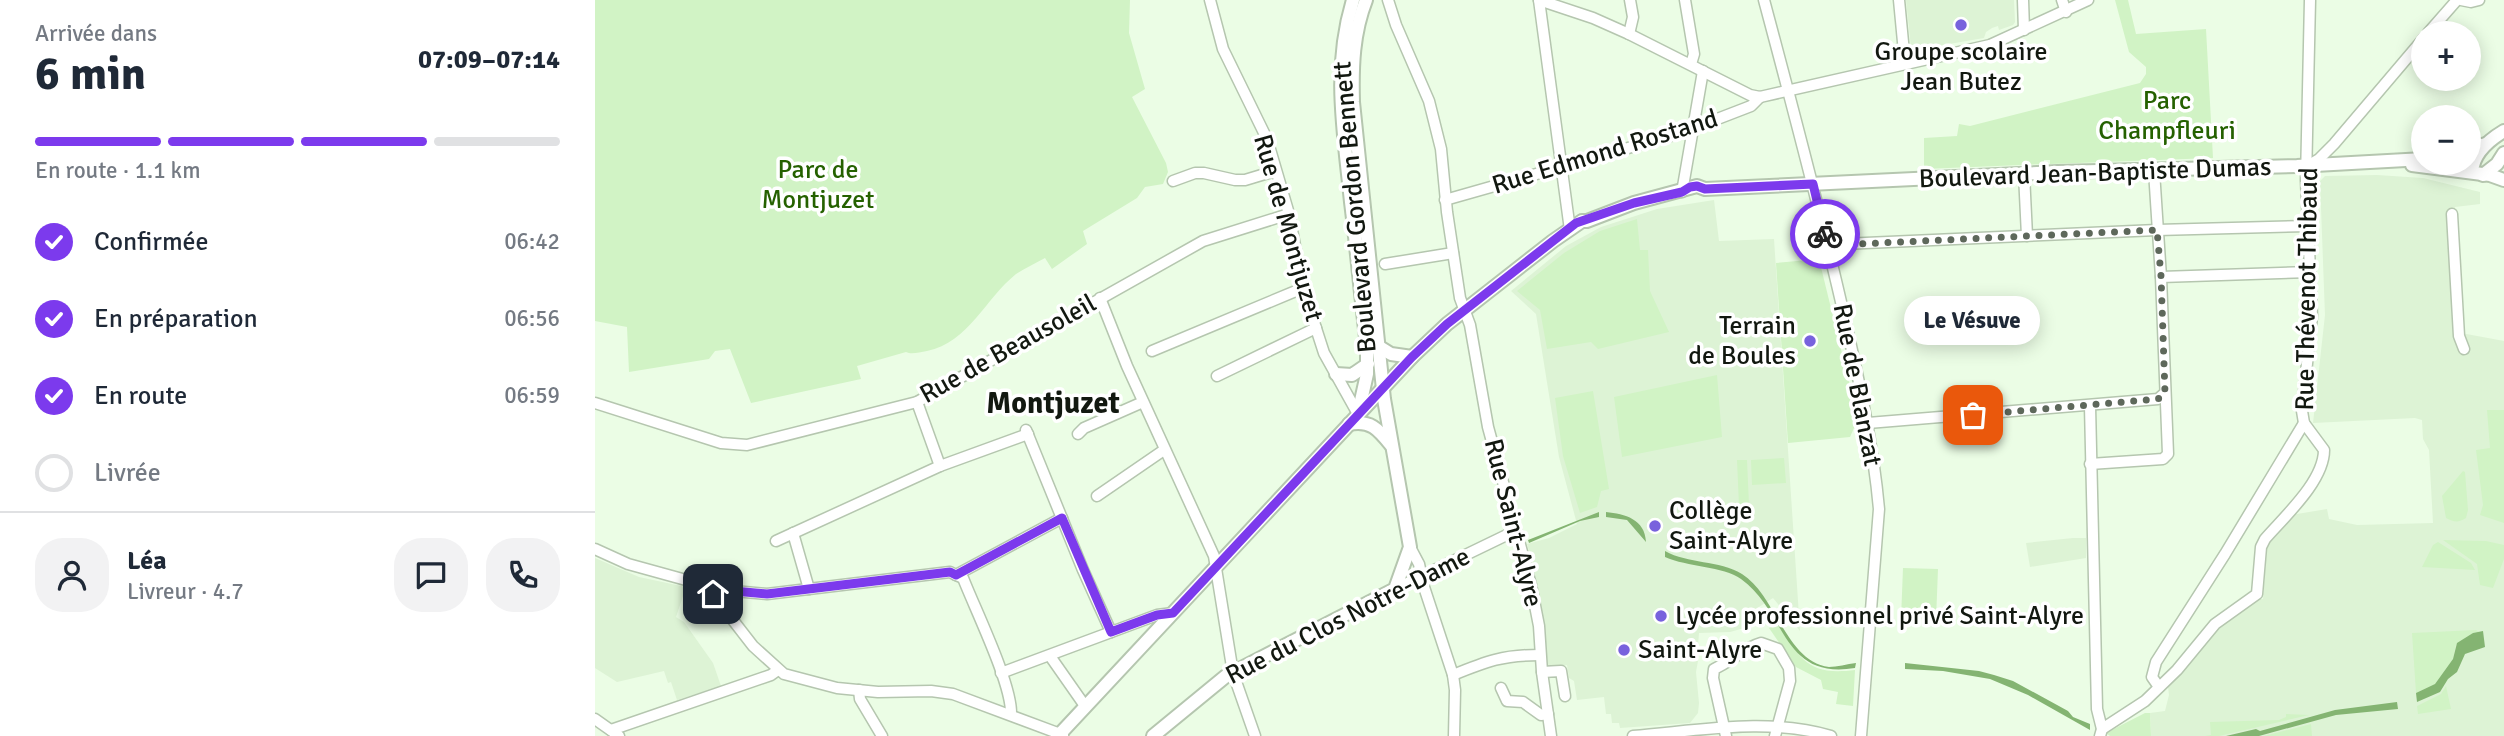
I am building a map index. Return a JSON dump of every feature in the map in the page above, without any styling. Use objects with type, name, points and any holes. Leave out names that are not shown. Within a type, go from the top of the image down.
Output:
[{"type":"main road","name":"Boulevard Gordon Bennett","points":[[1353,0],[1343,39],[1340,67],[1345,146],[1368,364],[1354,419]]},
{"type":"main road","name":"Boulevard Gordon Bennett","points":[[1366,0],[1355,42],[1353,102],[1383,388],[1410,547]]},
{"type":"main road","points":[[2481,151],[2504,131]]},
{"type":"main road","points":[[2481,145],[2486,144],[2504,154],[2493,169],[2481,173]]},
{"type":"main road","name":"Boulevard Jean-Baptiste Dumas","points":[[1061,735],[1085,706],[1412,357],[1576,223],[1634,203],[1682,192],[1690,195],[1705,189],[2411,160]]},
{"type":"main road","name":"Boulevard Jean-Baptiste Dumas","points":[[2376,162],[2411,166]]},
{"type":"main road","name":"Boulevard Jean-Baptiste Dumas","points":[[2481,174],[2495,176],[2504,183]]},
{"type":"main road","points":[[1378,346],[1391,354],[1412,357]]},
{"type":"main road","points":[[1336,374],[1352,375],[1368,364]]},
{"type":"main road","points":[[1354,419],[1373,425],[1391,445]]},
{"type":"main road","points":[[1395,589],[1410,547]]},
{"type":"main road","name":"Rue du Clos Notre-Dame","points":[[1153,736],[1233,673],[1395,589]]},
{"type":"street","name":"Rue de Montjuzet","points":[[1210,0],[1219,39],[1267,139],[1289,214],[1303,288],[1324,353],[1336,374],[1354,419]]},
{"type":"street","name":"Rue Saint-Alyre","points":[[1388,0],[1429,101],[1441,149],[1445,200],[1460,298],[1470,325],[1489,427],[1539,626],[1540,655],[1551,736]]},
{"type":"street","points":[[1570,230],[1539,0],[1593,18],[1750,95],[1760,97]]},
{"type":"street","points":[[1629,34],[1633,18],[1630,0]]},
{"type":"street","points":[[1685,0],[1694,54],[1691,64]]},
{"type":"street","name":"Rue de Blanzat","points":[[1764,0],[1829,249],[1868,423],[1879,509],[1861,736]]},
{"type":"street","points":[[1899,0],[1905,63]]},
{"type":"street","points":[[2023,0],[2024,30]]},
{"type":"street","points":[[2063,0],[2066,12]]},
{"type":"street","name":"Rue Edmond Rostand","points":[[1445,200],[1693,129],[1751,106],[1760,97],[1990,45],[2088,0]]},
{"type":"street","name":"Rue Thévenot Thibaud","points":[[2101,733],[2109,723],[2129,714],[2160,686],[2215,624],[2257,594],[2261,547],[2317,478],[2324,455],[2324,450],[2304,423],[2302,411],[2312,316],[2307,176],[2310,0]]},
{"type":"street","points":[[2439,21],[2459,0],[2479,0]]},
{"type":"street","points":[[2308,165],[2319,159],[2334,144],[2411,53]]},
{"type":"street","points":[[1682,192],[1703,71]]},
{"type":"street","points":[[2334,144],[2346,163]]},
{"type":"street","points":[[1173,181],[1195,173],[1245,180],[1275,171]]},
{"type":"street","points":[[2090,464],[2167,457],[2161,276],[2154,171]]},
{"type":"street","points":[[2024,174],[2027,236]]},
{"type":"street","name":"Rue de Beausoleil","points":[[595,403],[721,443],[747,445],[784,438],[917,402],[1203,241],[1289,214]]},
{"type":"street","points":[[2452,214],[2459,337],[2464,349]]},
{"type":"street","points":[[1829,249],[1836,245],[2308,226]]},
{"type":"street","points":[[1385,264],[1453,253]]},
{"type":"street","points":[[2161,276],[2310,272]]},
{"type":"street","points":[[1152,351],[1303,288]]},
{"type":"street","points":[[1100,298],[1164,450],[1214,556],[1233,673],[1255,736]]},
{"type":"street","points":[[1217,376],[1316,328]]},
{"type":"street","points":[[1868,423],[2090,406],[2158,399],[2165,393]]},
{"type":"street","points":[[917,402],[940,466]]},
{"type":"street","points":[[1078,434],[1084,428],[1143,402]]},
{"type":"street","points":[[2090,406],[2097,709],[2101,733]]},
{"type":"street","points":[[2160,686],[2152,677],[2156,662],[2304,423]]},
{"type":"street","points":[[776,541],[940,466],[1027,432],[1111,632]]},
{"type":"street","points":[[1097,496],[1164,450]]},
{"type":"street","points":[[956,575],[1062,518]]},
{"type":"street","name":"Rue du Clos Notre-Dame","points":[[1395,589],[1515,531]]},
{"type":"street","points":[[793,533],[809,589]]},
{"type":"street","points":[[1410,547],[1423,576],[1424,587],[1453,675],[1454,736]]},
{"type":"street","points":[[595,549],[645,569],[700,584],[713,594],[753,646],[778,670],[820,685],[859,690],[941,691],[1011,714],[1061,735]]},
{"type":"street","points":[[713,594],[723,590],[767,594],[950,572],[963,578],[1001,673],[1011,714]]},
{"type":"street","points":[[1001,673],[1157,615],[1173,613]]},
{"type":"street","points":[[1725,732],[1713,678],[1714,669],[1730,662],[1742,651],[1761,643],[1774,646],[1784,656],[1789,668],[1790,681],[1777,732]]},
{"type":"street","points":[[1453,675],[1492,659],[1512,655],[1540,655]]},
{"type":"street","points":[[1050,656],[1085,706]]},
{"type":"street","points":[[595,719],[615,733],[771,675],[778,670]]},
{"type":"street","points":[[1542,673],[1561,671],[1566,696]]},
{"type":"street","points":[[1501,688],[1507,701],[1523,702],[1541,715],[1548,714]]},
{"type":"street","points":[[859,690],[860,699],[882,736]]},
{"type":"street","points":[[1633,736],[1693,731],[1777,732],[1804,729],[1831,736]]},
{"type":"shaded area","name":"Groupe scolaire Jean Butez","points":[[1906,0],[2014,0],[2015,22],[1999,30],[1998,26],[1992,28],[1986,32],[1984,38],[1914,50],[1911,48]]},
{"type":"shaded area","points":[[2325,176],[2423,178],[2480,192],[2480,204],[2455,207],[2461,333],[2504,341],[2504,736],[2151,736],[2150,713],[2165,711],[2168,687],[2217,625],[2257,599],[2263,599],[2267,548],[2271,538],[2291,515],[2327,509],[2329,519],[2357,525],[2433,523],[2429,450],[2423,439],[2422,420],[2415,418],[2313,423],[2325,315],[2320,181]]},
{"type":"shaded area","points":[[1714,200],[1719,241],[1774,239],[1800,631],[1773,598],[1751,612],[1748,627],[1730,632],[1699,633],[1697,657],[1694,660],[1698,661],[1698,713],[1690,723],[1620,728],[1619,723],[1612,723],[1611,714],[1606,714],[1604,697],[1577,700],[1574,681],[1569,678],[1567,665],[1546,669],[1535,573],[1527,544],[1549,538],[1577,524],[1559,457],[1536,314],[1511,291],[1566,246],[1601,227],[1657,209]]},
{"type":"shaded area","points":[[1599,512],[1599,517],[1580,521],[1529,543],[1528,540]]},
{"type":"shaded area","points":[[1606,512],[1633,519],[1642,528],[1646,542],[1627,520],[1606,517]]},
{"type":"shaded area","points":[[2086,538],[2086,558],[2030,567],[2026,543]]},
{"type":"shaded area","points":[[1665,551],[1683,558],[1723,566],[1742,574],[1764,597],[1802,653],[1814,662],[1829,667],[1856,663],[1855,668],[1831,669],[1812,664],[1787,640],[1756,593],[1741,579],[1725,571],[1665,557]]},
{"type":"shaded area","points":[[595,558],[639,577],[686,587],[676,617],[684,622],[713,663],[721,686],[677,700],[664,671],[617,682],[595,668]]},
{"type":"shaded area","points":[[2483,631],[2485,647],[2465,654],[2457,672],[2448,679],[2440,692],[2417,702],[2416,693],[2435,684],[2453,659],[2457,643],[2473,633]]},
{"type":"shaded area","points":[[1905,663],[1979,671],[2013,681],[2068,711],[2073,717],[2090,724],[2090,730],[2028,695],[1990,679],[1943,671],[1905,669]]},
{"type":"shaded area","points":[[2397,702],[2398,709],[2336,715],[2259,736],[2226,736],[2256,729],[2260,731],[2335,710]]},
{"type":"green space","name":"Parc de Montjuzet","points":[[595,0],[1130,0],[1129,33],[1145,89],[1132,97],[1168,172],[1163,184],[1145,187],[1137,198],[1083,231],[1087,244],[1052,269],[1045,258],[1016,274],[954,339],[927,351],[906,352],[857,366],[861,379],[751,403],[730,349],[715,351],[709,359],[629,372],[627,327],[595,321]]},
{"type":"green space","name":"Parc Champfleuri","points":[[2115,0],[2128,0],[2136,34],[2206,29],[2213,158],[2050,164],[2050,160],[2044,160],[2044,164],[1924,169],[1924,138],[1957,136],[1959,124],[1970,126],[2140,83],[2146,74],[2146,67],[2129,52]]},
{"type":"green space","points":[[1637,219],[1640,250],[1648,250],[1650,291],[1669,332],[1598,349],[1591,342],[1547,349],[1540,310],[1517,291],[1564,253],[1600,231]]},
{"type":"green space","name":"Terrain de Boules","points":[[1819,259],[1858,419],[1850,437],[1788,443],[1776,263]]},
{"type":"green space","points":[[1717,375],[1722,437],[1622,457],[1614,397]]},
{"type":"green space","points":[[1593,391],[1609,489],[1601,491],[1597,507],[1580,513],[1563,456],[1555,398]]},
{"type":"green space","points":[[2487,410],[2504,410],[2504,523],[2480,515],[2483,505],[2476,450],[2490,448]]},
{"type":"green space","points":[[1784,458],[1786,483],[1752,485],[1751,460]]},
{"type":"green space","points":[[1737,460],[1747,460],[1749,505],[1739,506]]},
{"type":"green space","points":[[2463,471],[2468,510],[2466,518],[2454,521],[2446,518],[2442,496]]},
{"type":"green space","points":[[2443,540],[2486,541],[2504,545],[2504,559],[2493,588],[2480,585],[2477,564]]},
{"type":"green space","points":[[2438,542],[2471,563],[2475,570],[2422,567],[2433,545]]},
{"type":"green space","points":[[1903,568],[1938,569],[1936,620],[1901,619]]},
{"type":"green space","points":[[1777,624],[1807,662],[1826,670],[1855,670],[1853,706],[1836,704],[1838,692],[1823,689],[1821,680],[1796,667],[1769,628]]},
{"type":"green space","points":[[2479,632],[2456,645],[2453,659],[2435,684],[2416,693],[2412,633]]},
{"type":"green space","points":[[2446,686],[2451,709],[2418,714],[2417,706],[2441,694]]},
{"type":"green space","points":[[2150,713],[2151,736],[2110,736],[2106,733]]},
{"type":"green space","points":[[2286,714],[2309,715],[2219,736],[2205,736],[2211,735],[2210,722],[2279,720],[2286,717]]},
{"type":"green space","points":[[2311,724],[2312,736],[2264,736]]},
{"type":"way so far","points":[[1825,234],[1829,249],[1836,245],[2157,230],[2165,393],[2158,399],[1973,415]]},
{"type":"place","name":"Groupe scolaire Jean Butez","points":[[1961,25]]},
{"type":"place","name":"Terrain de Boules","points":[[1810,341]]},
{"type":"place","name":"Le Vésuve","points":[[1973,415]]},
{"type":"place","name":"Collège Saint-Alyre","points":[[1655,526]]},
{"type":"place","name":"Lycée professionnel privé Saint-Alyre","points":[[1661,616]]},
{"type":"place","name":"Saint-Alyre","points":[[1624,650]]},
{"type":"district","name":"Montjuzet","points":[[1053,403]]},
{"type":"route","points":[[713,594],[723,590],[767,594],[950,572],[956,575],[1062,518],[1111,632],[1157,615],[1173,613],[1412,357],[1447,324],[1576,223],[1634,203],[1682,192],[1690,187],[1705,189],[1813,184],[1825,234]]}]
